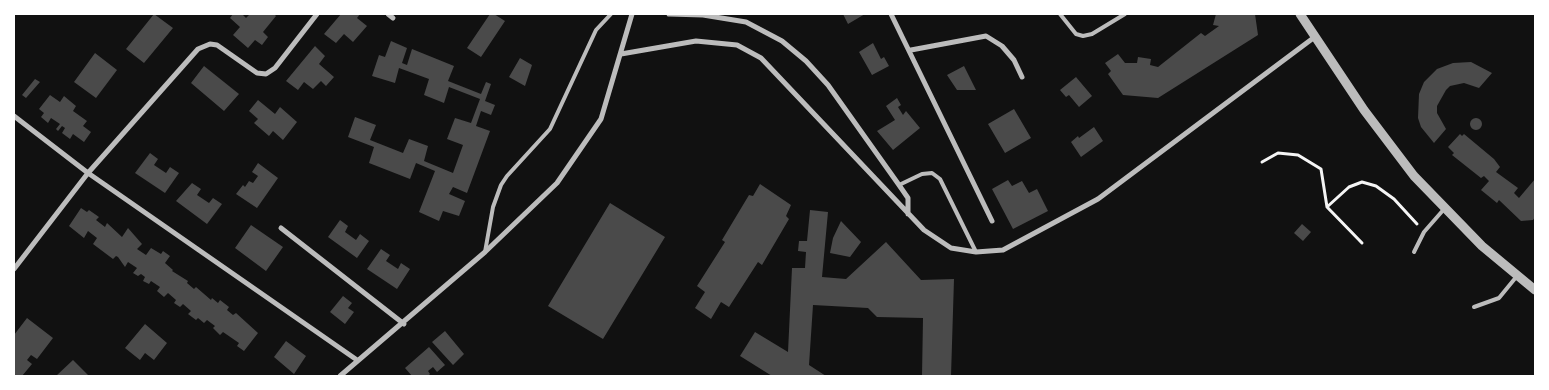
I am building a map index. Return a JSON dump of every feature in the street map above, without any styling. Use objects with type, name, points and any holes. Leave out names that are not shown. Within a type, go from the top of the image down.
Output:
[{"type":"street","points":[[14,269],[88,173],[198,49],[210,44],[217,45],[256,73],[266,74],[275,68],[317,14]]},
{"type":"street","points":[[388,14],[393,18]]},
{"type":"street","points":[[340,376],[357,360],[404,324],[485,252],[557,183],[601,119],[632,14]]},
{"type":"street","points":[[669,14],[703,15],[746,22],[782,41],[806,61],[828,85],[899,184],[908,198],[908,214]]},
{"type":"street","points":[[891,14],[911,50],[992,221]]},
{"type":"street","points":[[1300,14],[1364,110],[1414,176],[1482,246],[1535,290]]},
{"type":"street","points":[[911,50],[986,36],[1002,46],[1014,60],[1022,77]]},
{"type":"street","points":[[621,54],[696,41],[737,45],[761,58],[924,230],[951,248],[976,252],[1003,250],[1098,199],[1316,36]]},
{"type":"street","points":[[14,116],[88,173],[357,360]]},
{"type":"street","points":[[281,228],[404,324]]},
{"type":"lane","points":[[485,252],[493,207],[501,186],[507,176],[550,128],[596,30],[611,14]]},
{"type":"lane","points":[[1060,14],[1076,34],[1083,36],[1092,34],[1125,14]]},
{"type":"lane","points":[[899,184],[922,174],[932,173],[940,179],[976,252]]},
{"type":"lane","points":[[1414,252],[1424,232],[1446,208]]},
{"type":"lane","points":[[1474,307],[1500,298],[1517,276]]},
{"type":"path","points":[[1262,162],[1278,153],[1298,155],[1321,168],[1327,207],[1362,242]]},
{"type":"path","points":[[1327,207],[1349,187],[1362,182],[1376,186],[1394,199],[1424,232]]},
{"type":"building","points":[[154,14],[173,28],[144,63],[126,49]]},
{"type":"building","points":[[233,14],[242,14],[246,18],[250,14],[274,14],[276,16],[263,32],[268,37],[262,45],[255,40],[248,48],[233,35],[240,27],[230,18]]},
{"type":"building","points":[[341,14],[360,14],[357,18],[367,26],[353,42],[344,34],[336,43],[324,34]]},
{"type":"building","points":[[490,14],[494,14],[505,21],[481,57],[467,48]]},
{"type":"building","points":[[843,14],[865,14],[848,24]]},
{"type":"building","points":[[1216,14],[1255,14],[1258,35],[1158,98],[1123,95],[1108,74],[1111,71],[1105,63],[1118,54],[1125,63],[1137,63],[1138,57],[1151,59],[1150,65],[1158,67],[1201,33],[1205,36],[1219,26],[1213,25]]},
{"type":"building","points":[[391,41],[407,48],[402,63],[407,65],[412,49],[454,66],[448,81],[481,94],[486,82],[491,84],[485,101],[495,105],[491,115],[481,111],[476,126],[490,131],[467,193],[453,187],[449,194],[465,201],[459,216],[443,211],[439,221],[419,212],[435,171],[416,163],[410,179],[369,163],[374,147],[348,137],[355,117],[376,125],[370,140],[403,153],[409,139],[428,146],[424,161],[453,173],[463,145],[447,139],[455,118],[471,123],[480,99],[449,87],[444,103],[424,95],[429,79],[399,68],[395,83],[372,76],[379,55],[385,57]]},
{"type":"building","points":[[873,43],[881,59],[884,57],[889,66],[872,75],[859,52]]},
{"type":"building","points":[[315,46],[325,56],[319,64],[334,77],[326,86],[321,81],[313,89],[304,82],[298,90],[286,81]]},
{"type":"building","points":[[95,53],[117,70],[96,98],[74,82]]},
{"type":"building","points":[[520,58],[532,65],[525,86],[509,77]]},
{"type":"building","points":[[1471,62],[1492,73],[1479,88],[1464,83],[1450,86],[1446,90],[1437,106],[1437,113],[1446,129],[1434,143],[1421,127],[1418,118],[1419,94],[1424,82],[1437,69],[1453,63]]},
{"type":"building","points":[[204,66],[239,94],[224,111],[191,83]]},
{"type":"building","points":[[964,66],[976,90],[957,90],[947,75]]},
{"type":"building","points":[[1076,77],[1092,96],[1079,107],[1069,95],[1066,97],[1060,90]]},
{"type":"building","points":[[35,79],[40,82],[26,98],[22,95]]},
{"type":"building","points":[[50,95],[60,102],[64,96],[76,106],[73,111],[87,121],[83,126],[91,132],[84,142],[73,134],[70,139],[62,133],[65,128],[62,126],[58,131],[56,129],[60,124],[51,118],[48,123],[41,117],[44,113],[39,109]]},
{"type":"building","points":[[897,98],[901,105],[898,107],[903,115],[906,111],[920,128],[893,150],[877,131],[895,120],[886,106]]},
{"type":"building","points":[[258,100],[275,114],[280,107],[297,122],[283,140],[273,131],[269,136],[254,123],[258,119],[249,111]]},
{"type":"building","points":[[1014,109],[1031,138],[1005,153],[988,124]]},
{"type":"building","points":[[1474,118],[1478,118],[1482,124],[1478,130],[1474,130],[1470,126],[1470,122]]},
{"type":"building","points":[[1094,127],[1103,141],[1081,157],[1071,142]]},
{"type":"building","points":[[1460,134],[1462,136],[1464,134],[1494,159],[1500,167],[1496,172],[1518,188],[1514,193],[1519,198],[1535,179],[1535,217],[1533,220],[1521,221],[1499,200],[1497,203],[1481,190],[1489,181],[1484,176],[1481,178],[1452,155],[1454,153],[1448,147]]},
{"type":"building","points":[[150,153],[158,159],[154,165],[166,173],[170,167],[179,173],[165,193],[135,173]]},
{"type":"building","points":[[258,163],[278,178],[257,208],[236,194],[243,185],[245,187],[249,181],[253,183],[258,176],[252,172]]},
{"type":"building","points":[[1008,180],[1012,186],[1022,181],[1029,193],[1037,189],[1048,211],[1013,229],[992,189]]},
{"type":"building","points":[[192,183],[201,189],[197,195],[209,203],[213,198],[222,204],[207,224],[176,201]]},
{"type":"building","points":[[760,184],[791,205],[786,216],[789,219],[762,265],[758,262],[729,307],[721,302],[711,319],[695,308],[705,292],[697,286],[725,242],[722,240],[749,195],[753,196]]},
{"type":"building","points":[[610,203],[665,237],[603,339],[548,306]]},
{"type":"building","points":[[81,208],[87,212],[89,210],[99,217],[96,220],[105,227],[107,223],[122,237],[128,228],[142,244],[137,249],[146,255],[151,248],[161,254],[163,251],[170,256],[165,263],[172,271],[188,281],[187,283],[194,289],[196,287],[211,300],[212,298],[218,303],[220,300],[229,307],[227,310],[233,315],[236,313],[258,333],[244,351],[237,346],[239,343],[223,332],[220,335],[213,328],[215,326],[207,320],[204,323],[188,314],[191,311],[183,304],[180,307],[174,303],[176,300],[168,293],[164,297],[157,291],[160,287],[151,281],[149,284],[143,281],[145,277],[141,274],[138,276],[133,273],[137,268],[128,262],[125,267],[118,257],[116,256],[113,259],[93,244],[97,238],[88,231],[84,238],[69,226]]},
{"type":"building","points":[[810,210],[828,212],[822,277],[846,279],[886,242],[921,280],[954,279],[951,376],[922,376],[923,318],[877,317],[868,308],[813,305],[809,365],[826,376],[772,376],[740,356],[755,332],[788,352],[792,268],[805,268],[806,252],[798,251],[799,241],[807,241]]},
{"type":"building","points":[[340,220],[348,226],[345,232],[356,240],[360,234],[369,241],[357,258],[328,237]]},
{"type":"building","points":[[841,221],[861,242],[850,257],[830,253],[833,238]]},
{"type":"building","points":[[1302,224],[1311,232],[1303,241],[1294,233]]},
{"type":"building","points":[[251,225],[283,247],[266,271],[235,248]]},
{"type":"building","points":[[381,249],[390,255],[386,261],[398,269],[401,263],[410,269],[397,289],[367,269]]},
{"type":"building","points":[[343,296],[352,303],[348,308],[354,312],[345,324],[330,312]]},
{"type":"building","points":[[27,318],[53,338],[37,359],[31,355],[27,360],[32,364],[22,376],[14,376],[14,335]]},
{"type":"building","points":[[145,324],[167,343],[154,360],[145,353],[140,360],[125,348]]},
{"type":"building","points":[[445,331],[464,354],[453,365],[432,342]]},
{"type":"building","points":[[286,341],[306,356],[294,374],[274,357]]},
{"type":"building","points":[[429,347],[445,365],[437,372],[433,367],[428,371],[430,374],[428,376],[412,376],[405,368]]},
{"type":"building","points":[[73,360],[89,376],[56,376]]}]
